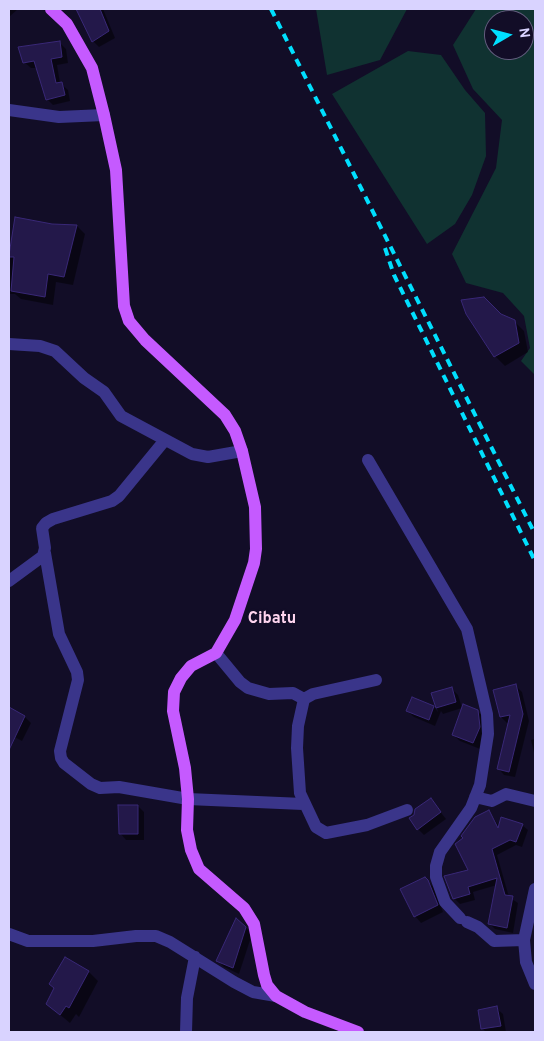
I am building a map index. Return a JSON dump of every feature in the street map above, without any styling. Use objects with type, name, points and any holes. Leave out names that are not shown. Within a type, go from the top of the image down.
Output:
[{"type":"main road","points":[[51,9],[67,24],[84,52],[92,68],[104,115],[116,170],[124,306],[128,321],[145,340],[225,415],[235,431],[242,452],[255,507],[256,549],[254,564],[235,620],[216,653],[191,666],[181,678],[174,692],[173,711],[185,768],[188,799],[187,830],[191,850],[200,869],[244,908],[254,924],[267,986],[276,996],[305,1012],[358,1032]]},
{"type":"street","points":[[9,110],[59,117],[104,115]]},
{"type":"street","points":[[9,344],[40,346],[55,352],[84,378],[104,392],[121,416],[200,457],[242,452]]},
{"type":"street","points":[[164,440],[119,496],[112,500],[53,518],[42,528],[41,534],[59,634],[77,672],[78,680],[61,758],[91,784],[100,788],[119,786],[188,799],[304,804]]},
{"type":"street","points":[[368,460],[467,629],[487,714],[488,734],[480,785],[471,808],[440,852],[436,866],[436,877],[443,897],[451,910],[463,920],[478,927],[494,941],[524,940]]},
{"type":"street","points":[[9,581],[45,553]]},
{"type":"street","points":[[216,653],[240,682],[248,688],[269,694],[293,693],[304,699]]},
{"type":"street","points":[[376,680],[313,694],[304,699],[298,726],[298,785],[304,804],[316,827],[326,833],[367,825],[407,810]]},
{"type":"street","points":[[475,797],[492,801],[506,794],[535,801]]},
{"type":"street","points":[[535,889],[524,940],[526,962],[535,984]]},
{"type":"street","points":[[9,934],[28,941],[93,941],[136,936],[156,936],[170,942],[253,992],[276,996]]},
{"type":"street","points":[[186,1032],[187,998],[195,958]]},
{"type":"green space","points":[[316,9],[407,9],[380,60],[327,75]]},
{"type":"green space","points":[[476,9],[535,9],[535,375],[521,361],[530,348],[524,316],[503,293],[466,283],[452,254],[496,168],[502,120],[473,89],[453,45]]},
{"type":"green space","points":[[408,51],[441,55],[465,90],[485,113],[486,156],[472,195],[455,224],[427,244],[332,94]]},
{"type":"building","points":[[76,9],[100,9],[109,31],[92,42]]},
{"type":"building","points":[[60,41],[62,57],[51,59],[56,83],[62,82],[65,95],[46,100],[34,61],[23,63],[18,47]]},
{"type":"building","points":[[15,217],[52,224],[77,225],[64,277],[48,274],[45,297],[11,291],[14,257],[9,257],[9,255]]},
{"type":"building","points":[[484,297],[501,314],[515,320],[519,343],[494,357],[466,314],[461,300]]},
{"type":"building","points":[[516,684],[523,714],[509,772],[497,769],[510,715],[500,717],[493,690]]},
{"type":"building","points":[[452,687],[456,702],[436,708],[431,693]]},
{"type":"building","points":[[412,697],[434,706],[429,720],[406,711]]},
{"type":"building","points":[[463,704],[478,710],[480,727],[473,743],[452,735]]},
{"type":"building","points":[[9,707],[25,716],[9,750]]},
{"type":"building","points":[[431,798],[441,812],[417,830],[409,818],[414,815],[415,809]]},
{"type":"building","points":[[118,805],[138,805],[138,834],[119,834]]},
{"type":"building","points":[[489,810],[498,828],[501,817],[523,824],[516,842],[510,840],[492,849],[505,895],[513,896],[507,928],[488,924],[497,878],[468,887],[470,894],[453,899],[444,876],[468,870],[455,844],[463,838],[461,836],[475,817]]},
{"type":"building","points":[[425,877],[438,905],[414,917],[400,889]]},
{"type":"building","points":[[236,918],[246,927],[233,968],[216,961]]},
{"type":"building","points":[[65,957],[89,971],[69,1008],[66,1006],[60,1015],[46,1004],[54,988],[49,984]]},
{"type":"building","points":[[497,1006],[501,1026],[481,1029],[478,1010]]},
{"type":"railway","points":[[271,9],[535,534]]},
{"type":"railway","points":[[385,248],[394,275],[535,561]]},
{"type":"district","name":"Cibatu","points":[[272,620]]}]
